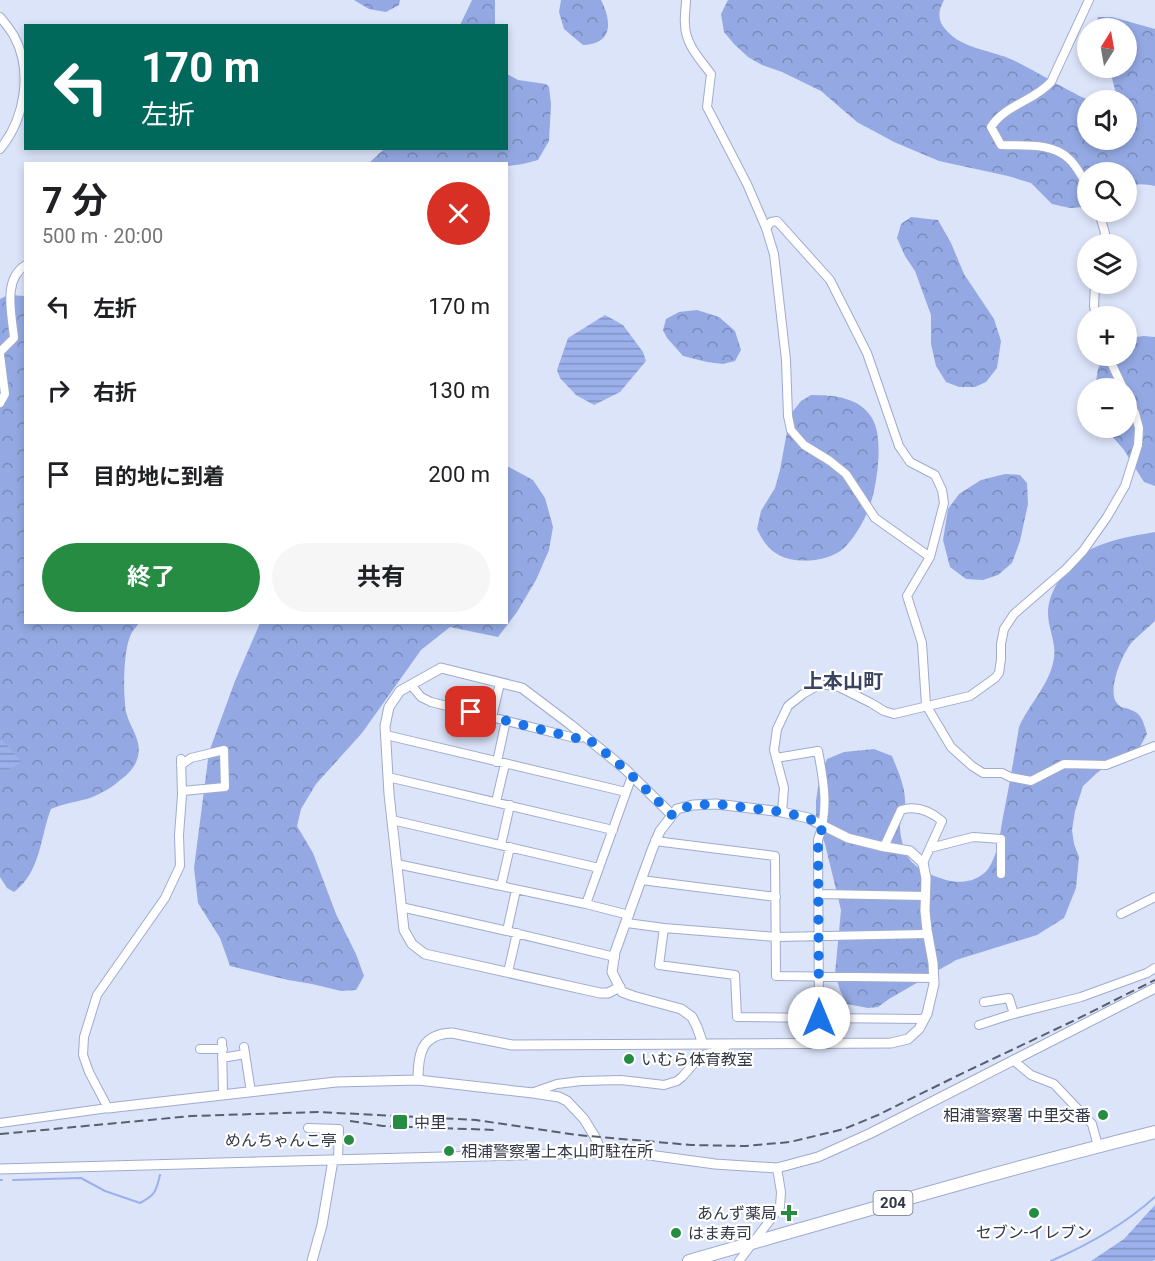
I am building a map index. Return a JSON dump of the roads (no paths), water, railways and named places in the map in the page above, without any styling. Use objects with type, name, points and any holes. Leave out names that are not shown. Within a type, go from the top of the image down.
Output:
[{"type":"highway","name":"204","points":[[688,1261],[1155,1128]]},
{"type":"highway","name":"204","points":[[1098,1146],[1155,1132]]},
{"type":"street","points":[[686,0],[687,39],[711,74],[707,106],[747,184],[766,228],[774,254],[791,430],[804,445],[846,474],[875,518],[930,557]]},
{"type":"street","points":[[1077,170],[1070,159],[1057,150],[1036,146],[1001,145],[991,127],[996,119],[1044,89],[1051,82],[1089,0]]},
{"type":"street","points":[[0,17],[13,35],[20,50],[24,68]]},
{"type":"street","points":[[0,149],[9,139],[19,115],[24,85]]},
{"type":"street","points":[[766,228],[771,222],[777,221],[830,280],[867,353],[899,446],[910,462],[935,475],[942,490],[944,503],[930,557],[907,596],[922,644],[926,705],[951,747],[983,773],[1002,773],[1031,781],[1064,764],[1106,765],[1155,746]]},
{"type":"street","points":[[0,403],[5,394],[0,354],[14,338],[10,295],[13,277],[18,270],[24,267]]},
{"type":"street","points":[[782,812],[784,788],[774,750],[777,729],[788,706],[803,694],[819,685],[839,687],[894,714],[970,696],[995,678],[999,673],[1000,644],[1004,629],[1014,614],[1066,569],[1083,551],[1125,486],[1138,445],[1137,418]]},
{"type":"street","points":[[620,987],[608,993],[600,993],[425,954],[412,944],[404,930],[400,907],[385,726],[389,707],[400,691],[441,668],[522,688],[586,737],[632,776],[672,815]]},
{"type":"street","points":[[492,717],[500,682]]},
{"type":"street","points":[[411,685],[421,697],[431,702],[575,738],[586,737]]},
{"type":"street","points":[[496,802],[506,720]]},
{"type":"street","points":[[386,735],[626,792]]},
{"type":"street","points":[[108,1108],[89,1072],[83,1055],[84,1037],[97,995],[153,916],[172,885],[180,866],[181,762],[224,750],[225,787],[182,792]]},
{"type":"street","points":[[776,758],[818,751],[825,786],[823,826],[818,840],[819,1018]]},
{"type":"street","points":[[586,904],[632,776]]},
{"type":"street","points":[[388,777],[613,830]]},
{"type":"street","points":[[418,1080],[418,1059],[425,1043],[443,1033],[512,1045],[729,1044],[891,1043],[908,1039],[920,1029],[927,1014],[934,984],[933,963],[927,934],[926,878],[923,863],[910,851],[848,838],[808,818],[782,812],[716,804],[693,805],[677,810],[660,831],[641,880],[612,972],[622,992],[681,1009],[692,1017],[703,1044]]},
{"type":"street","points":[[501,845],[510,805]]},
{"type":"street","points":[[884,847],[901,810],[909,807],[933,813],[942,821],[923,863]]},
{"type":"street","points":[[392,820],[599,868]]},
{"type":"street","points":[[930,848],[973,837],[1001,839],[1001,874]]},
{"type":"street","points":[[656,841],[775,856],[776,976],[934,978]]},
{"type":"street","points":[[501,886],[510,847]]},
{"type":"street","points":[[397,864],[586,904],[628,919],[664,928],[776,937],[927,934]]},
{"type":"street","points":[[641,880],[776,897]]},
{"type":"street","points":[[507,931],[516,890]]},
{"type":"street","points":[[819,894],[926,896]]},
{"type":"street","points":[[1121,914],[1155,897]]},
{"type":"street","points":[[400,907],[615,957]]},
{"type":"street","points":[[664,928],[659,965],[735,975],[736,1017],[924,1019]]},
{"type":"street","points":[[508,972],[517,933]]},
{"type":"street","points":[[979,1025],[1081,997],[1155,968]]},
{"type":"street","points":[[0,1170],[601,1152],[627,1152],[715,1164],[777,1168],[818,1157],[861,1138],[1155,988]]},
{"type":"street","points":[[984,1002],[1009,998],[1014,1014]]},
{"type":"street","points":[[533,1093],[557,1084],[581,1081],[621,1080],[664,1085],[677,1081],[698,1059],[706,1054],[719,1051],[729,1044]]},
{"type":"street","points":[[200,1049],[223,1045],[223,1095]]},
{"type":"street","points":[[222,1058],[245,1051],[250,1092]]},
{"type":"street","points":[[1013,1060],[1031,1075],[1054,1084],[1092,1124],[1098,1146]]},
{"type":"street","points":[[0,1123],[108,1108],[336,1082],[418,1080],[559,1097],[567,1101],[584,1119],[601,1152]]},
{"type":"street","points":[[308,1128],[339,1129],[322,1225],[312,1261]]},
{"type":"street","points":[[739,1261],[780,1207],[781,1192],[777,1168]]},
{"type":"waterway","points":[[13,1180],[81,1178],[105,1191],[140,1203],[154,1192],[160,1175]]},
{"type":"waterway","points":[[1051,1261],[1106,1233],[1155,1197]]},
{"type":"railway","points":[[0,1134],[192,1116],[318,1112],[476,1120],[577,1135],[691,1145],[746,1146],[790,1142],[844,1129],[878,1115],[1155,980]]},
{"type":"railway","points":[[350,1121],[383,1126],[496,1130]]},
{"type":"place","name":"いむら体育教室","points":[[629,1059]]},
{"type":"place","name":"相浦警察署 中里交番","points":[[1103,1115]]},
{"type":"place","name":"中里","points":[[400,1122]]},
{"type":"place","name":"めんちゃんこ亭","points":[[349,1140]]},
{"type":"place","name":"相浦警察署上本山町駐在所","points":[[449,1151]]},
{"type":"place","name":"あんず薬局","points":[[789,1213]]},
{"type":"place","name":"セブン-イレブン","points":[[1034,1213]]},
{"type":"place","name":"はま寿司","points":[[676,1233]]},
{"type":"district","name":"上本山町","points":[[843,681]]}]
